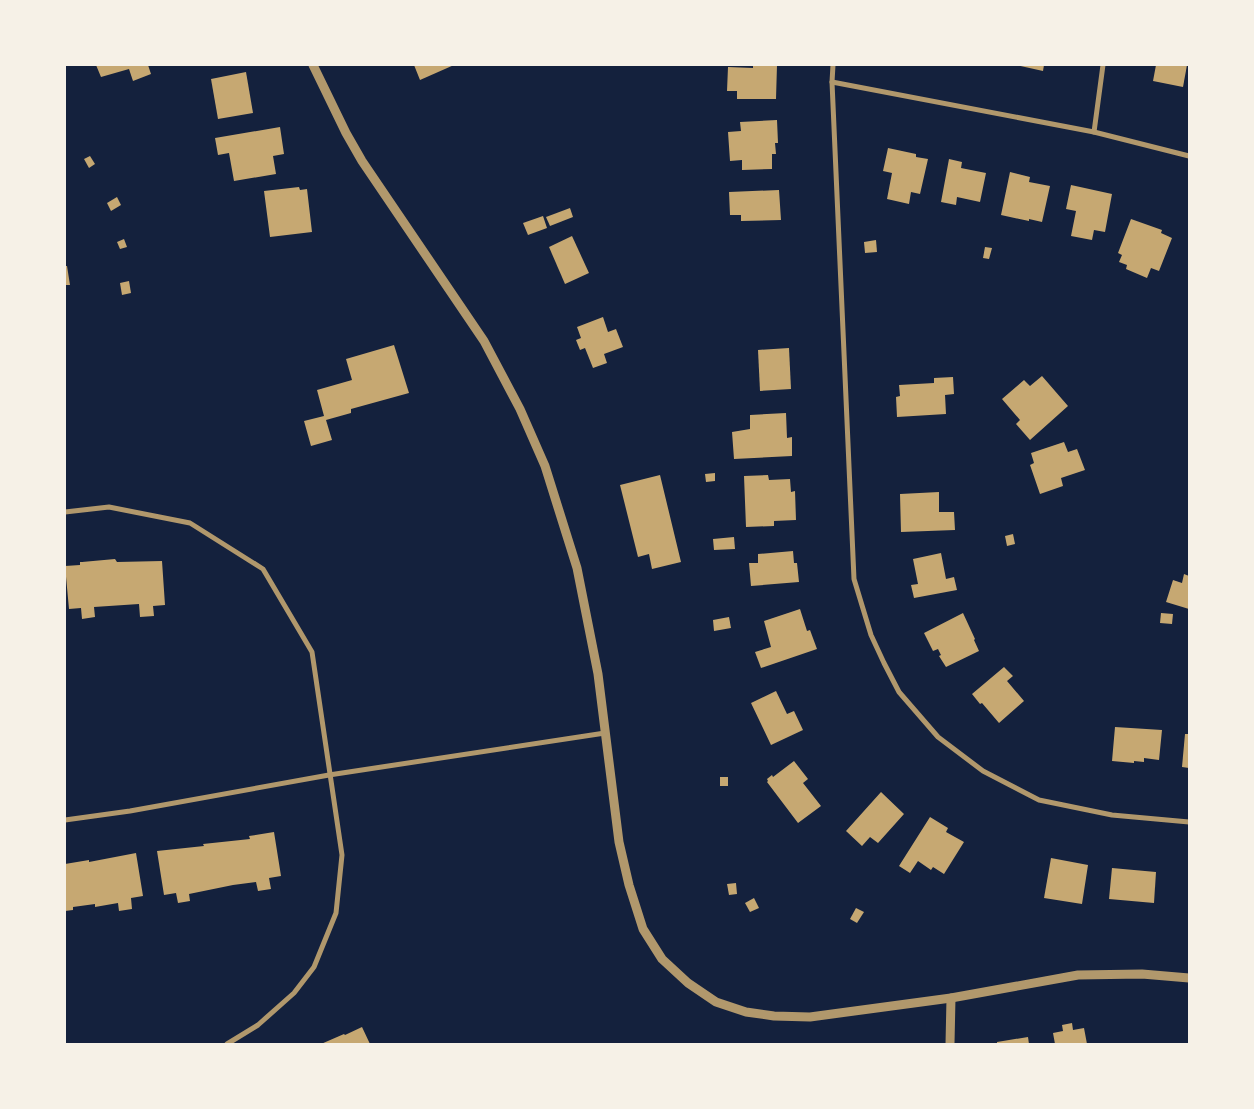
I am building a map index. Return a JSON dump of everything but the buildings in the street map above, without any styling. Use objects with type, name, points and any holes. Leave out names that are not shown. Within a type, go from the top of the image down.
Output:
[{"type":"street","points":[[313,65],[346,133],[362,161],[484,341],[520,409],[545,466],[577,568],[598,674],[619,842],[629,884],[643,929],[662,959],[688,983],[716,1002],[746,1012],[774,1016],[810,1017],[951,998],[1078,975],[1142,974],[1189,978]]},
{"type":"street","points":[[834,65],[832,82],[854,579],[872,635],[884,663],[899,692],[938,736],[983,771],[1039,800],[1112,815],[1189,822]]},
{"type":"street","points":[[1094,132],[1103,65]]},
{"type":"street","points":[[832,82],[1094,132],[1189,156]]},
{"type":"street","points":[[65,512],[109,507],[190,523],[263,569],[312,652],[342,855],[336,913],[314,966],[294,993],[258,1025],[227,1044]]},
{"type":"street","points":[[65,820],[330,775],[605,733]]},
{"type":"street","points":[[950,1044],[951,998]]}]
